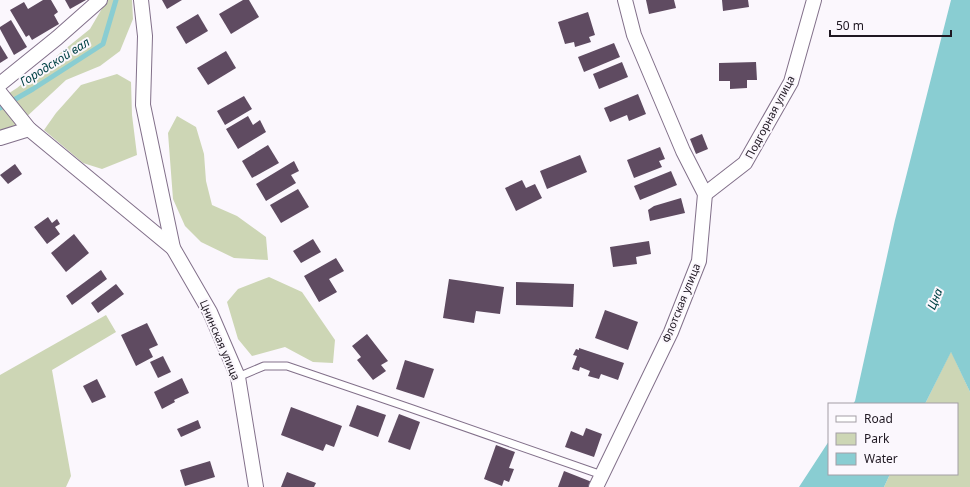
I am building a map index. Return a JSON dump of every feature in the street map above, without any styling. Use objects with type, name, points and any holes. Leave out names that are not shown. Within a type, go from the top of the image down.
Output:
[{"type":"street","points":[[1,91],[100,0]]},
{"type":"street","name":"Цнинская улица","points":[[141,0],[145,36],[143,105],[174,248],[210,312],[238,377],[256,487]]},
{"type":"street","points":[[625,0],[637,42],[683,151],[705,194]]},
{"type":"street","name":"Подгорная улица","points":[[705,194],[745,163],[791,82],[814,0]]},
{"type":"street","name":"Цнинская улица","points":[[1,91],[29,129],[174,248]]},
{"type":"street","points":[[0,138],[29,129]]},
{"type":"street","name":"Флотская улица","points":[[599,481],[671,332],[699,261],[705,194]]},
{"type":"lane","points":[[238,377],[264,366],[287,366],[410,408],[599,481]]},
{"type":"green space","points":[[107,0],[132,0],[133,19],[120,51],[100,66],[66,80],[22,121],[0,135],[0,99],[17,88],[90,29]]},
{"type":"green space","points":[[117,74],[131,82],[132,115],[137,155],[102,169],[83,163],[44,130],[56,113],[81,85]]},
{"type":"green space","points":[[177,116],[196,127],[204,154],[206,181],[212,205],[237,216],[266,237],[268,260],[234,258],[201,242],[185,226],[173,199],[168,133]]},
{"type":"green space","points":[[269,277],[302,292],[335,340],[333,363],[313,362],[285,347],[252,356],[238,339],[227,302],[238,289]]},
{"type":"green space","points":[[106,315],[116,332],[52,370],[71,476],[66,487],[0,487],[0,375]]},
{"type":"green space","points":[[951,351],[970,392],[970,487],[884,487],[890,475],[958,475],[958,403],[925,403]]},
{"type":"water","name":"Цна","points":[[951,0],[970,0],[970,392],[951,352],[926,403],[854,403],[895,220]]},
{"type":"water","points":[[828,443],[828,475],[890,475],[884,487],[799,487]]},
{"type":"building","points":[[43,0],[51,0],[58,12],[54,15],[59,24],[32,40],[29,35],[26,37],[10,10],[24,2],[28,9]]},
{"type":"building","points":[[65,0],[86,0],[70,9]]},
{"type":"building","points":[[162,0],[182,0],[167,9]]},
{"type":"building","points":[[243,0],[249,0],[259,17],[231,34],[219,14]]},
{"type":"building","points":[[646,0],[674,0],[676,8],[649,14]]},
{"type":"building","points":[[722,0],[748,0],[749,7],[723,11]]},
{"type":"building","points":[[588,12],[595,35],[589,37],[591,42],[575,47],[574,42],[565,44],[558,22]]},
{"type":"building","points":[[198,14],[208,31],[186,44],[176,27]]},
{"type":"building","points":[[11,20],[27,47],[14,55],[0,29],[0,27]]},
{"type":"building","points":[[614,43],[620,57],[584,72],[578,57]]},
{"type":"building","points":[[0,45],[8,58],[0,63]]},
{"type":"building","points":[[226,51],[236,68],[208,85],[197,68]]},
{"type":"building","points":[[622,62],[628,77],[599,89],[593,74]]},
{"type":"building","points":[[756,62],[757,80],[747,80],[747,88],[730,89],[730,81],[719,81],[719,63]]},
{"type":"building","points":[[638,94],[646,114],[629,121],[627,115],[610,122],[604,108]]},
{"type":"building","points":[[244,96],[252,109],[225,125],[217,111]]},
{"type":"building","points":[[248,116],[253,125],[260,120],[266,132],[238,149],[226,129]]},
{"type":"building","points":[[702,134],[708,149],[696,154],[690,139]]},
{"type":"building","points":[[268,145],[279,163],[252,178],[242,161]]},
{"type":"building","points":[[660,147],[665,159],[659,161],[662,167],[634,178],[627,160]]},
{"type":"building","points":[[580,155],[587,172],[547,189],[540,171]]},
{"type":"building","points":[[294,161],[299,171],[291,175],[296,183],[266,201],[256,184]]},
{"type":"building","points":[[15,164],[22,174],[8,184],[0,175]]},
{"type":"building","points":[[671,171],[677,185],[640,200],[634,186]]},
{"type":"building","points":[[522,180],[526,188],[535,184],[542,198],[516,211],[505,188]]},
{"type":"building","points":[[298,189],[309,207],[281,223],[270,205]]},
{"type":"building","points":[[681,198],[685,213],[650,221],[648,210],[654,206]]},
{"type":"building","points":[[48,217],[52,223],[57,219],[60,224],[55,227],[60,234],[47,244],[34,227]]},
{"type":"building","points":[[74,234],[89,253],[66,272],[51,253]]},
{"type":"building","points":[[313,239],[321,252],[301,263],[293,251]]},
{"type":"building","points":[[649,241],[651,254],[636,257],[637,264],[613,267],[610,247]]},
{"type":"building","points":[[336,258],[344,271],[329,279],[337,292],[319,302],[304,276]]},
{"type":"building","points":[[101,270],[107,279],[72,305],[66,296]]},
{"type":"building","points":[[449,279],[504,287],[500,314],[476,311],[474,323],[443,318]]},
{"type":"building","points":[[516,282],[574,284],[573,307],[516,305]]},
{"type":"building","points":[[116,284],[124,294],[98,313],[91,303]]},
{"type":"building","points":[[605,310],[638,322],[628,350],[595,338]]},
{"type":"building","points":[[147,323],[158,345],[149,349],[153,357],[136,366],[121,335]]},
{"type":"building","points":[[367,334],[388,361],[381,365],[386,371],[373,380],[357,360],[361,357],[352,346]]},
{"type":"building","points":[[579,348],[624,363],[618,380],[601,374],[599,379],[588,376],[590,371],[580,367],[579,371],[572,369],[577,356],[573,355],[576,349],[579,350]]},
{"type":"building","points":[[163,356],[171,372],[158,378],[150,362]]},
{"type":"building","points":[[405,360],[434,369],[424,398],[396,389]]},
{"type":"building","points":[[182,378],[189,393],[174,400],[175,402],[162,409],[154,392]]},
{"type":"building","points":[[97,379],[106,397],[92,403],[83,386]]},
{"type":"building","points":[[357,405],[386,415],[378,437],[349,426]]},
{"type":"building","points":[[291,407],[342,426],[334,447],[326,444],[323,451],[281,435]]},
{"type":"building","points":[[399,414],[420,422],[410,450],[388,442]]},
{"type":"building","points":[[198,420],[201,428],[181,437],[177,429]]},
{"type":"building","points":[[586,428],[602,434],[594,457],[565,447],[571,431],[583,436]]},
{"type":"building","points":[[496,445],[515,452],[509,468],[514,469],[509,482],[504,480],[502,486],[484,479]]},
{"type":"building","points":[[210,461],[215,477],[185,486],[180,470]]},
{"type":"building","points":[[564,471],[592,482],[590,487],[558,487]]},
{"type":"building","points":[[287,472],[316,483],[314,487],[281,487]]},
{"type":"waterway","name":"Городской вал","points":[[0,108],[33,89],[103,44],[116,0]]}]
